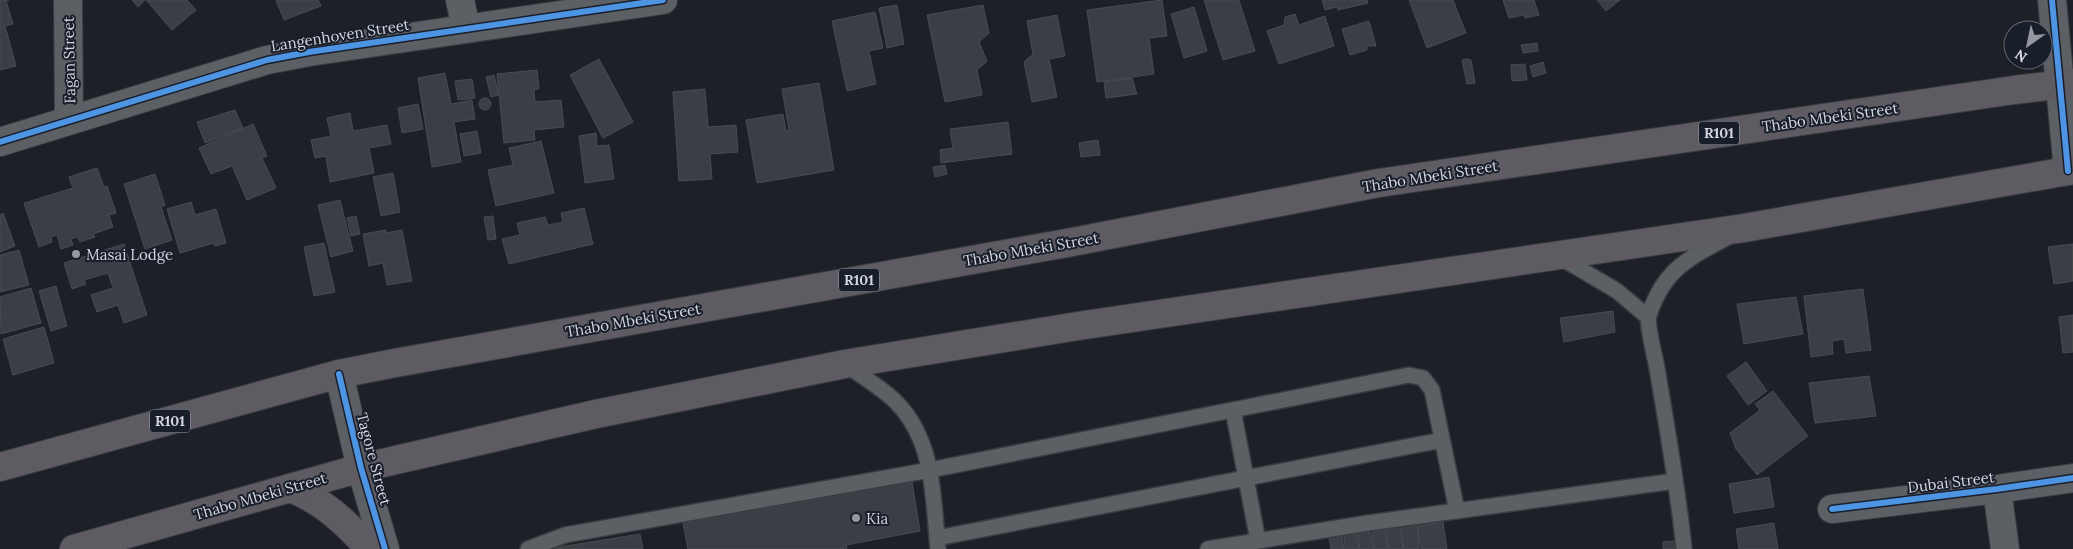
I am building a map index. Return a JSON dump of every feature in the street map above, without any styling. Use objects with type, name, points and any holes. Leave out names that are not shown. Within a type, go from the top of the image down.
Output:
[{"type":"main road","name":"Thabo Mbeki Street","points":[[0,467],[340,374],[1067,243],[1379,183],[2066,84]]},
{"type":"main road","name":"Thabo Mbeki Street","points":[[74,549],[361,468],[596,414],[845,364],[1088,325],[1744,228],[2071,171]]},
{"type":"main road","points":[[290,488],[307,494],[327,507],[370,549]]},
{"type":"street","name":"Fagan Street","points":[[68,0],[69,119]]},
{"type":"street","points":[[460,0],[466,28]]},
{"type":"street","name":"Langenhoven Street","points":[[0,142],[69,119],[267,60],[466,28],[663,0]]},
{"type":"street","points":[[2052,0],[2066,84],[2071,171]]},
{"type":"street","name":"Tagore Street","points":[[340,374],[361,468],[385,549]]},
{"type":"street","name":"Dubai Street","points":[[1832,509],[2073,478]]},
{"type":"street","points":[[1997,489],[2006,549]]},
{"type":"lane","points":[[1684,549],[1676,480],[1648,317],[1662,288],[1683,262],[1744,228]]},
{"type":"lane","points":[[1556,255],[1617,291],[1648,317]]},
{"type":"lane","points":[[845,364],[897,403],[918,432],[930,470],[938,544],[1246,478],[1442,440]]},
{"type":"lane","points":[[528,549],[564,535],[930,470],[1409,374],[1424,378],[1432,390],[1457,511]]},
{"type":"lane","points":[[1233,410],[1258,541]]},
{"type":"lane","points":[[1208,549],[1368,522],[1676,480]]},
{"type":"building","points":[[0,0],[9,0],[6,1],[13,24],[5,26],[16,66],[0,70]]},
{"type":"building","points":[[132,0],[145,0],[138,7]]},
{"type":"building","points":[[146,0],[187,0],[196,10],[172,30]]},
{"type":"building","points":[[276,0],[318,0],[321,6],[284,20]]},
{"type":"building","points":[[1162,0],[1167,36],[1149,38],[1154,74],[1097,82],[1087,10]]},
{"type":"building","points":[[1204,0],[1239,0],[1255,51],[1223,60]]},
{"type":"building","points":[[1322,0],[1367,0],[1368,3],[1338,10],[1337,7],[1325,10]]},
{"type":"building","points":[[1409,0],[1453,0],[1466,33],[1427,48]]},
{"type":"building","points":[[1503,0],[1534,0],[1539,15],[1525,18],[1524,15],[1509,18]]},
{"type":"building","points":[[1597,0],[1620,0],[1606,11]]},
{"type":"building","points":[[897,5],[904,44],[887,48],[879,8]]},
{"type":"building","points":[[983,5],[989,33],[979,42],[987,61],[977,70],[982,95],[945,102],[927,15]]},
{"type":"building","points":[[1194,7],[1207,51],[1184,58],[1171,14]]},
{"type":"building","points":[[875,12],[883,48],[869,51],[876,84],[847,91],[832,21]]},
{"type":"building","points":[[1295,14],[1299,25],[1325,16],[1334,46],[1279,64],[1267,31],[1284,25],[1285,17]]},
{"type":"building","points":[[1057,15],[1065,56],[1049,59],[1057,97],[1032,102],[1024,62],[1033,54],[1027,21]]},
{"type":"building","points":[[1369,21],[1376,46],[1367,46],[1367,50],[1350,55],[1342,29]]},
{"type":"building","points":[[1537,43],[1538,51],[1523,53],[1521,45]]},
{"type":"building","points":[[599,59],[633,122],[603,138],[570,75]]},
{"type":"building","points":[[1462,60],[1471,60],[1475,83],[1467,84]]},
{"type":"building","points":[[1543,62],[1546,73],[1533,77],[1530,66]]},
{"type":"building","points":[[1525,64],[1527,80],[1512,81],[1511,65]]},
{"type":"building","points":[[537,70],[539,89],[534,89],[535,102],[561,100],[564,127],[534,130],[535,140],[504,143],[497,74]]},
{"type":"building","points":[[445,73],[451,104],[472,100],[475,119],[454,122],[461,162],[432,167],[418,78]]},
{"type":"building","points":[[494,75],[499,95],[491,97],[486,77]]},
{"type":"building","points":[[1132,78],[1137,94],[1106,98],[1104,82]]},
{"type":"building","points":[[472,79],[475,98],[458,100],[455,81]]},
{"type":"building","points":[[819,83],[834,170],[757,183],[746,120],[783,114],[786,131],[789,130],[782,89]]},
{"type":"building","points":[[705,89],[708,127],[736,125],[738,152],[710,154],[712,179],[679,181],[673,92]]},
{"type":"building","points":[[485,98],[491,104],[485,110],[479,104]]},
{"type":"building","points":[[418,104],[423,129],[402,133],[398,108]]},
{"type":"building","points":[[235,110],[243,128],[205,143],[197,122]]},
{"type":"building","points":[[350,113],[353,131],[387,125],[391,144],[369,148],[374,173],[330,182],[326,156],[315,158],[311,140],[331,136],[327,118]]},
{"type":"building","points":[[1008,122],[1012,154],[941,163],[940,150],[953,148],[950,129]]},
{"type":"building","points":[[253,124],[267,156],[262,158],[276,188],[247,200],[232,166],[211,174],[199,148]]},
{"type":"building","points":[[477,131],[481,153],[464,156],[460,134]]},
{"type":"building","points":[[596,133],[597,146],[609,145],[614,179],[585,183],[579,136]]},
{"type":"building","points":[[1098,140],[1100,155],[1081,157],[1079,143]]},
{"type":"building","points":[[541,141],[554,193],[496,206],[488,170],[513,165],[509,148]]},
{"type":"building","points":[[945,165],[947,174],[935,177],[933,167]]},
{"type":"building","points":[[97,168],[104,187],[107,186],[116,213],[109,215],[113,227],[93,234],[95,237],[80,242],[78,237],[71,239],[73,245],[61,249],[57,235],[51,237],[52,242],[39,247],[24,203],[73,188],[69,177]]},
{"type":"building","points":[[393,173],[400,212],[381,216],[373,177]]},
{"type":"building","points":[[155,174],[165,205],[161,207],[172,240],[145,249],[124,184]]},
{"type":"building","points":[[340,200],[353,251],[331,257],[318,205]]},
{"type":"building","points":[[191,202],[195,215],[216,209],[226,243],[215,246],[214,243],[180,253],[167,209]]},
{"type":"building","points":[[584,208],[593,244],[509,264],[502,239],[520,235],[517,223],[545,217],[548,225],[563,222],[561,213]]},
{"type":"building","points":[[3,213],[15,246],[0,252],[0,215]]},
{"type":"building","points":[[356,216],[360,234],[351,236],[347,218]]},
{"type":"building","points":[[493,216],[496,239],[488,240],[484,217]]},
{"type":"building","points":[[386,230],[386,233],[402,230],[412,281],[387,285],[383,263],[369,266],[363,234]]},
{"type":"building","points":[[324,243],[335,292],[314,296],[304,247]]},
{"type":"building","points":[[124,244],[147,315],[124,323],[118,305],[97,312],[91,295],[113,288],[108,273],[84,280],[86,284],[72,289],[64,263]]},
{"type":"building","points":[[2073,244],[2073,281],[2054,284],[2048,247]]},
{"type":"building","points":[[19,250],[29,285],[0,292],[0,255]]},
{"type":"building","points":[[56,286],[67,326],[51,331],[39,291]]},
{"type":"building","points":[[31,288],[41,323],[1,334],[0,297]]},
{"type":"building","points":[[1863,289],[1871,350],[1846,353],[1844,339],[1832,341],[1833,354],[1811,357],[1804,296]]},
{"type":"building","points":[[1796,297],[1803,334],[1744,344],[1737,304]]},
{"type":"building","points":[[1613,311],[1615,332],[1564,342],[1560,318]]},
{"type":"building","points":[[2073,315],[2073,352],[2063,353],[2059,317]]},
{"type":"building","points":[[44,327],[54,363],[13,375],[3,339]]},
{"type":"building","points":[[1746,362],[1767,391],[1748,405],[1727,376]]},
{"type":"building","points":[[1869,376],[1876,416],[1815,423],[1809,383]]},
{"type":"building","points":[[1773,391],[1808,436],[1757,475],[1736,449],[1730,433],[1760,410],[1755,404]]},
{"type":"building","points":[[1769,477],[1774,507],[1734,513],[1729,484]]},
{"type":"building","points":[[912,482],[920,531],[846,545],[847,549],[688,549],[683,523]]},
{"type":"building","points":[[1443,522],[1447,549],[1421,549],[1417,526]]},
{"type":"building","points":[[1774,523],[1778,549],[1739,549],[1736,529]]},
{"type":"building","points":[[1409,525],[1417,526],[1419,549],[1404,549],[1401,528]]},
{"type":"building","points":[[1400,528],[1403,549],[1389,549],[1386,530]]},
{"type":"building","points":[[1385,529],[1388,549],[1374,549],[1372,532]]},
{"type":"building","points":[[1370,532],[1374,549],[1360,549],[1358,534]]},
{"type":"building","points":[[640,534],[643,549],[551,549],[560,547]]},
{"type":"building","points":[[1357,534],[1359,549],[1345,549],[1344,536]]},
{"type":"building","points":[[1342,535],[1344,549],[1331,549],[1329,538]]},
{"type":"building","points":[[1676,541],[1677,549],[1663,549],[1663,542]]},
{"type":"cycle path","points":[[0,142],[267,60],[309,52],[663,0]]},
{"type":"cycle path","points":[[2052,0],[2068,171]]},
{"type":"cycle path","points":[[339,374],[361,468],[385,549]]},
{"type":"cycle path","points":[[1832,509],[2073,478]]},
{"type":"place","name":"Masai Lodge","points":[[76,254]]},
{"type":"place","name":"Kia","points":[[856,518]]}]
